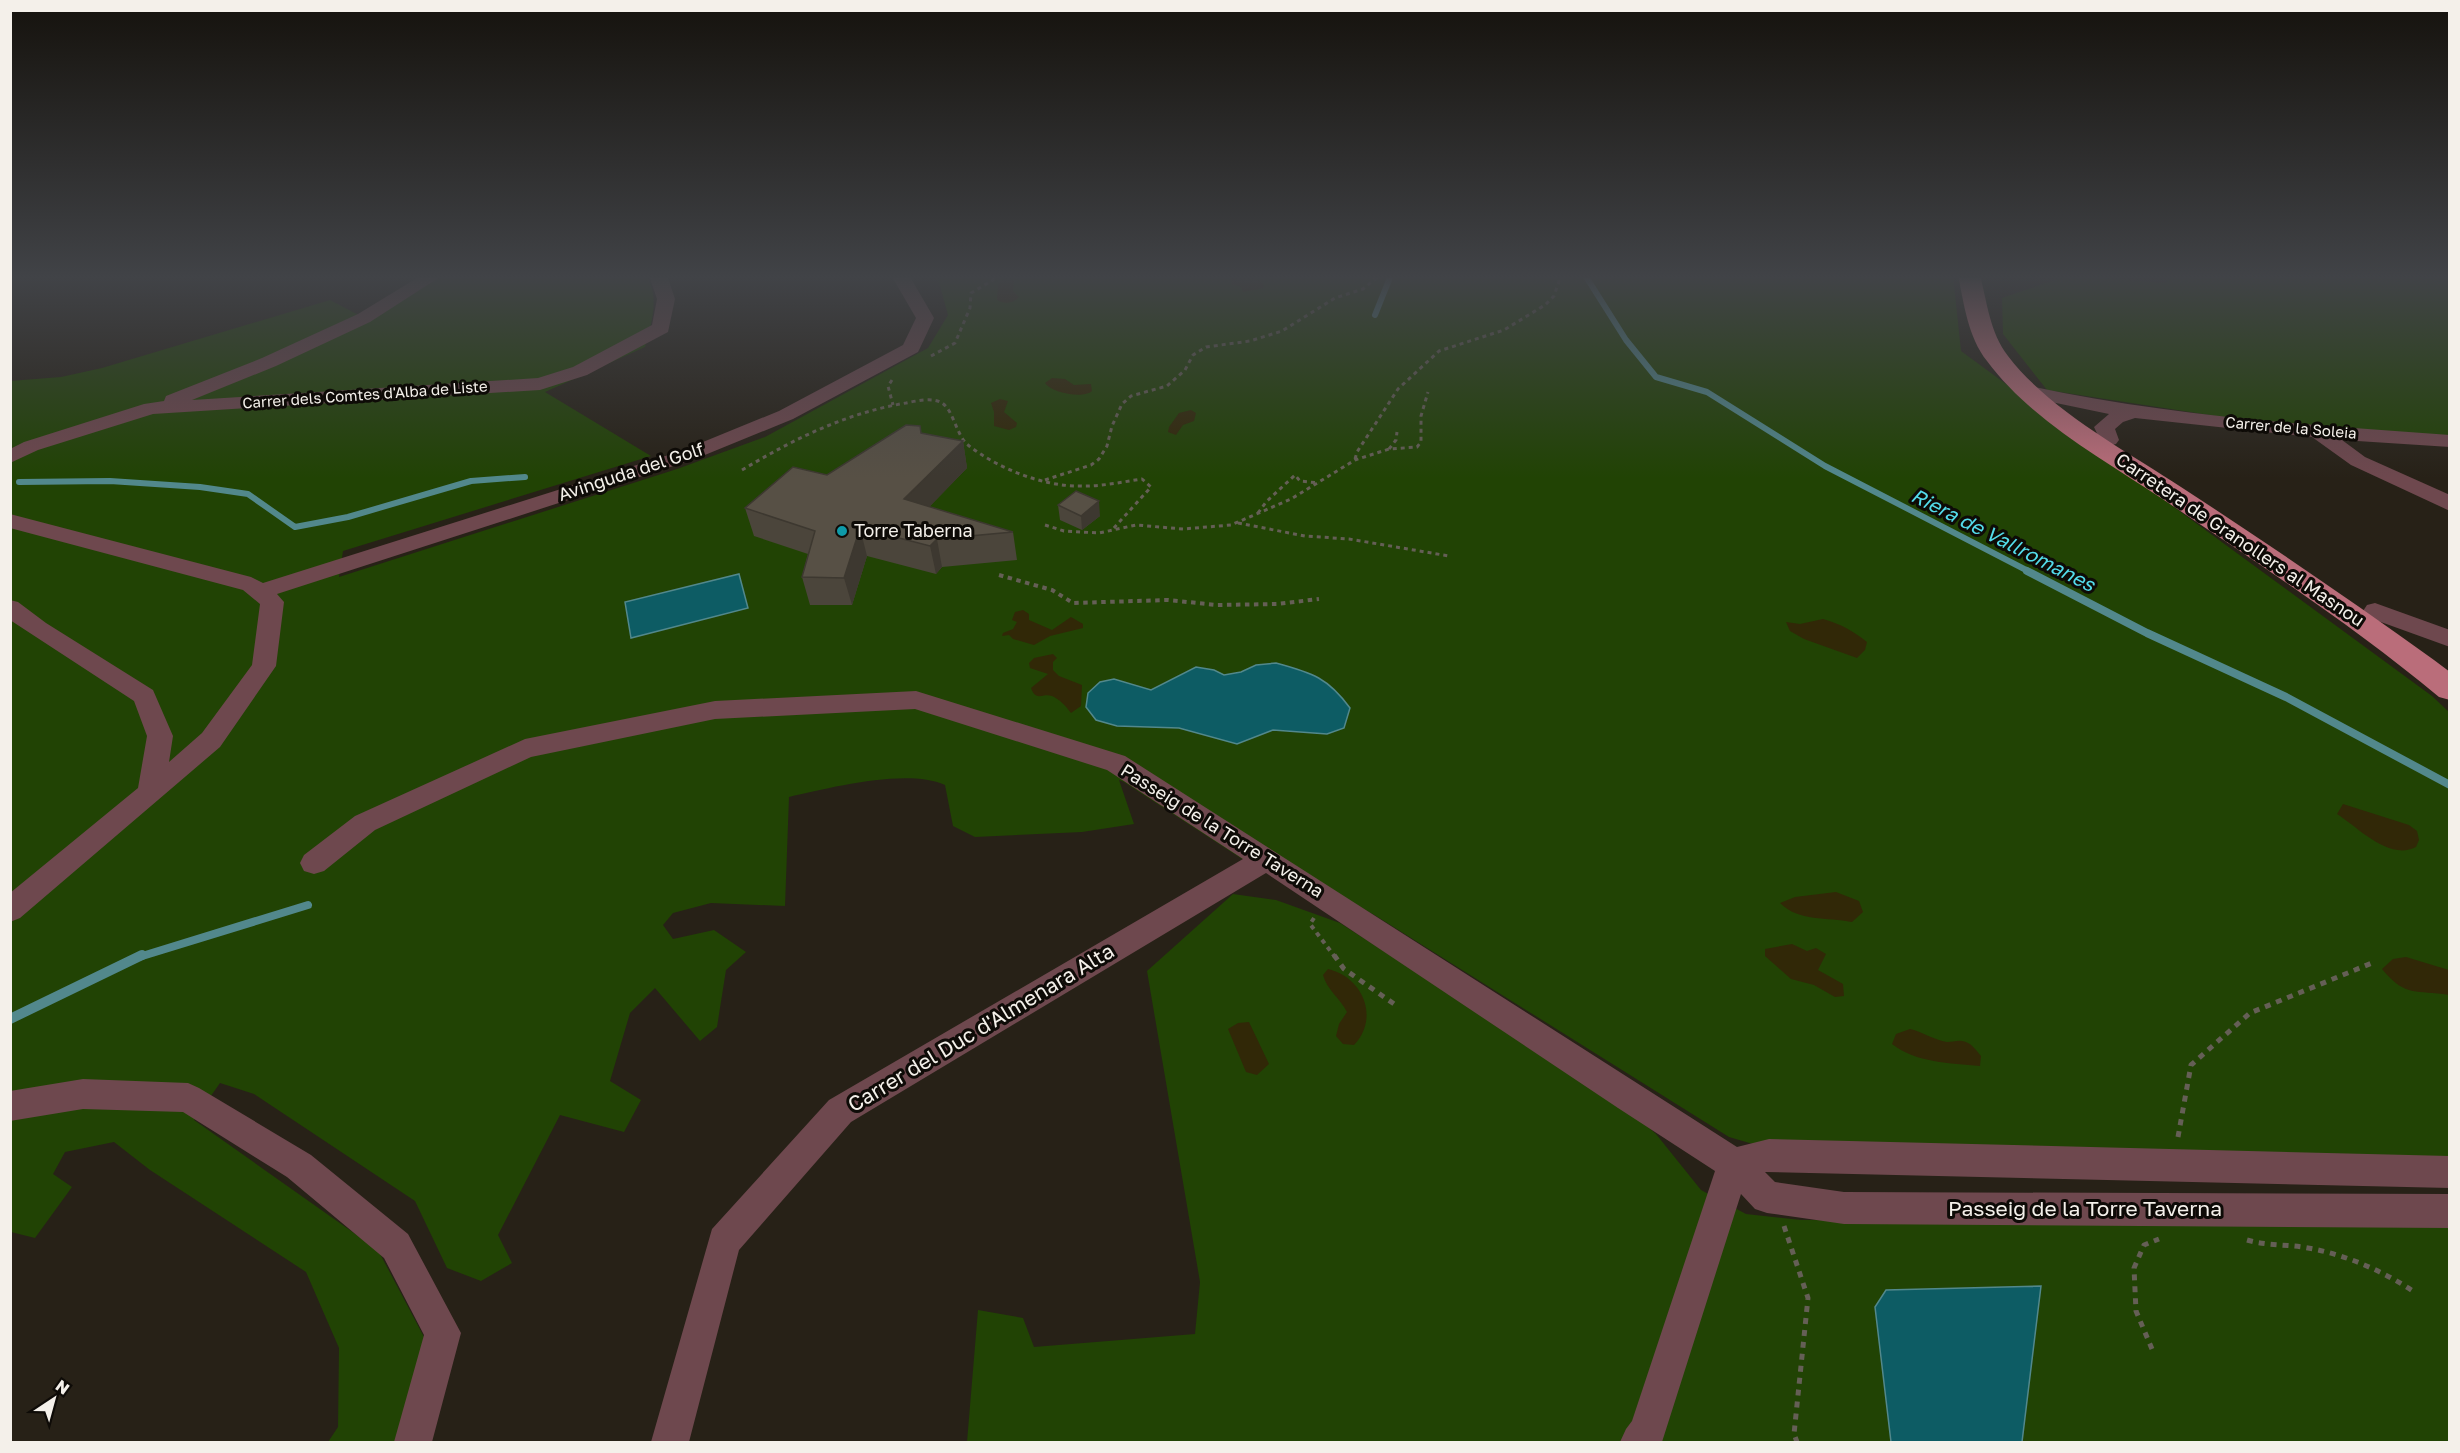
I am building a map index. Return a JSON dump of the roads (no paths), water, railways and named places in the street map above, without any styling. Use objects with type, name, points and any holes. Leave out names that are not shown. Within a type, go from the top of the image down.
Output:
[{"type":"main road","name":"Carretera de Granollers al Masnou","points":[[1989,343],[2011,375],[2060,419],[2266,555],[2450,669]]},
{"type":"main road","name":"Carretera de Granollers al Masnou","points":[[2030,392],[2332,581],[2332,587],[2336,593],[2374,620],[2450,689]]},
{"type":"street","points":[[151,408],[269,362],[310,343]]},
{"type":"street","name":"Carrer dels Comtes d'Alba de Liste","points":[[10,457],[31,446],[151,408],[540,384],[580,371],[634,343]]},
{"type":"street","name":"Avinguda del Golf","points":[[260,592],[688,454],[786,415],[911,348],[913,343]]},
{"type":"street","name":"Carrer de la Soleia","points":[[2030,392],[2098,408],[2315,431],[2450,441]]},
{"type":"street","points":[[2109,440],[2104,427],[2116,418],[2134,412]]},
{"type":"street","points":[[2315,431],[2358,461],[2450,504]]},
{"type":"street","points":[[10,521],[251,585],[272,602],[264,666],[211,740],[10,910]]},
{"type":"street","points":[[10,608],[38,629],[144,696],[160,736],[151,793]]},
{"type":"street","points":[[2374,620],[2450,639]]},
{"type":"street","name":"Passeig de la Torre Taverna","points":[[314,863],[365,823],[525,749],[715,710],[916,700],[1116,763],[1734,1164],[1767,1197],[1844,1208],[2450,1211]]},
{"type":"street","name":"Carrer del Duc d'Almenara Alta","points":[[670,1443],[724,1241],[840,1111],[1266,859]]},
{"type":"street","points":[[10,1106],[83,1094],[188,1098],[299,1166],[396,1246],[442,1333],[413,1443]]},
{"type":"street","points":[[1639,1443],[1647,1432],[1734,1164],[1768,1155],[2450,1172]]},
{"type":"water","points":[[739,574],[748,608],[631,638],[625,602]]},
{"type":"water","points":[[1276,663],[1300,670],[1327,683],[1350,708],[1344,728],[1327,734],[1273,730],[1237,744],[1179,728],[1117,726],[1096,720],[1086,707],[1088,693],[1100,682],[1114,679],[1151,690],[1196,667],[1214,670],[1224,675],[1241,672],[1256,665]]},
{"type":"water","points":[[2041,1286],[2022,1442],[1891,1442],[1875,1307],[1886,1290]]},
{"type":"waterway","name":"Riera de Vallromanes","points":[[1628,343],[1656,377],[1707,392],[1825,466],[2030,572]]},
{"type":"waterway","points":[[19,482],[110,481],[200,487],[248,494],[295,527],[348,517],[471,481],[525,477]]},
{"type":"waterway","name":"Riera de Vallromanes","points":[[2027,571],[2147,633],[2286,697],[2450,785]]},
{"type":"waterway","points":[[139,957],[308,905]]},
{"type":"waterway","points":[[10,1019],[142,955]]},
{"type":"place","name":"Torre Taberna","points":[[842,531]]}]
